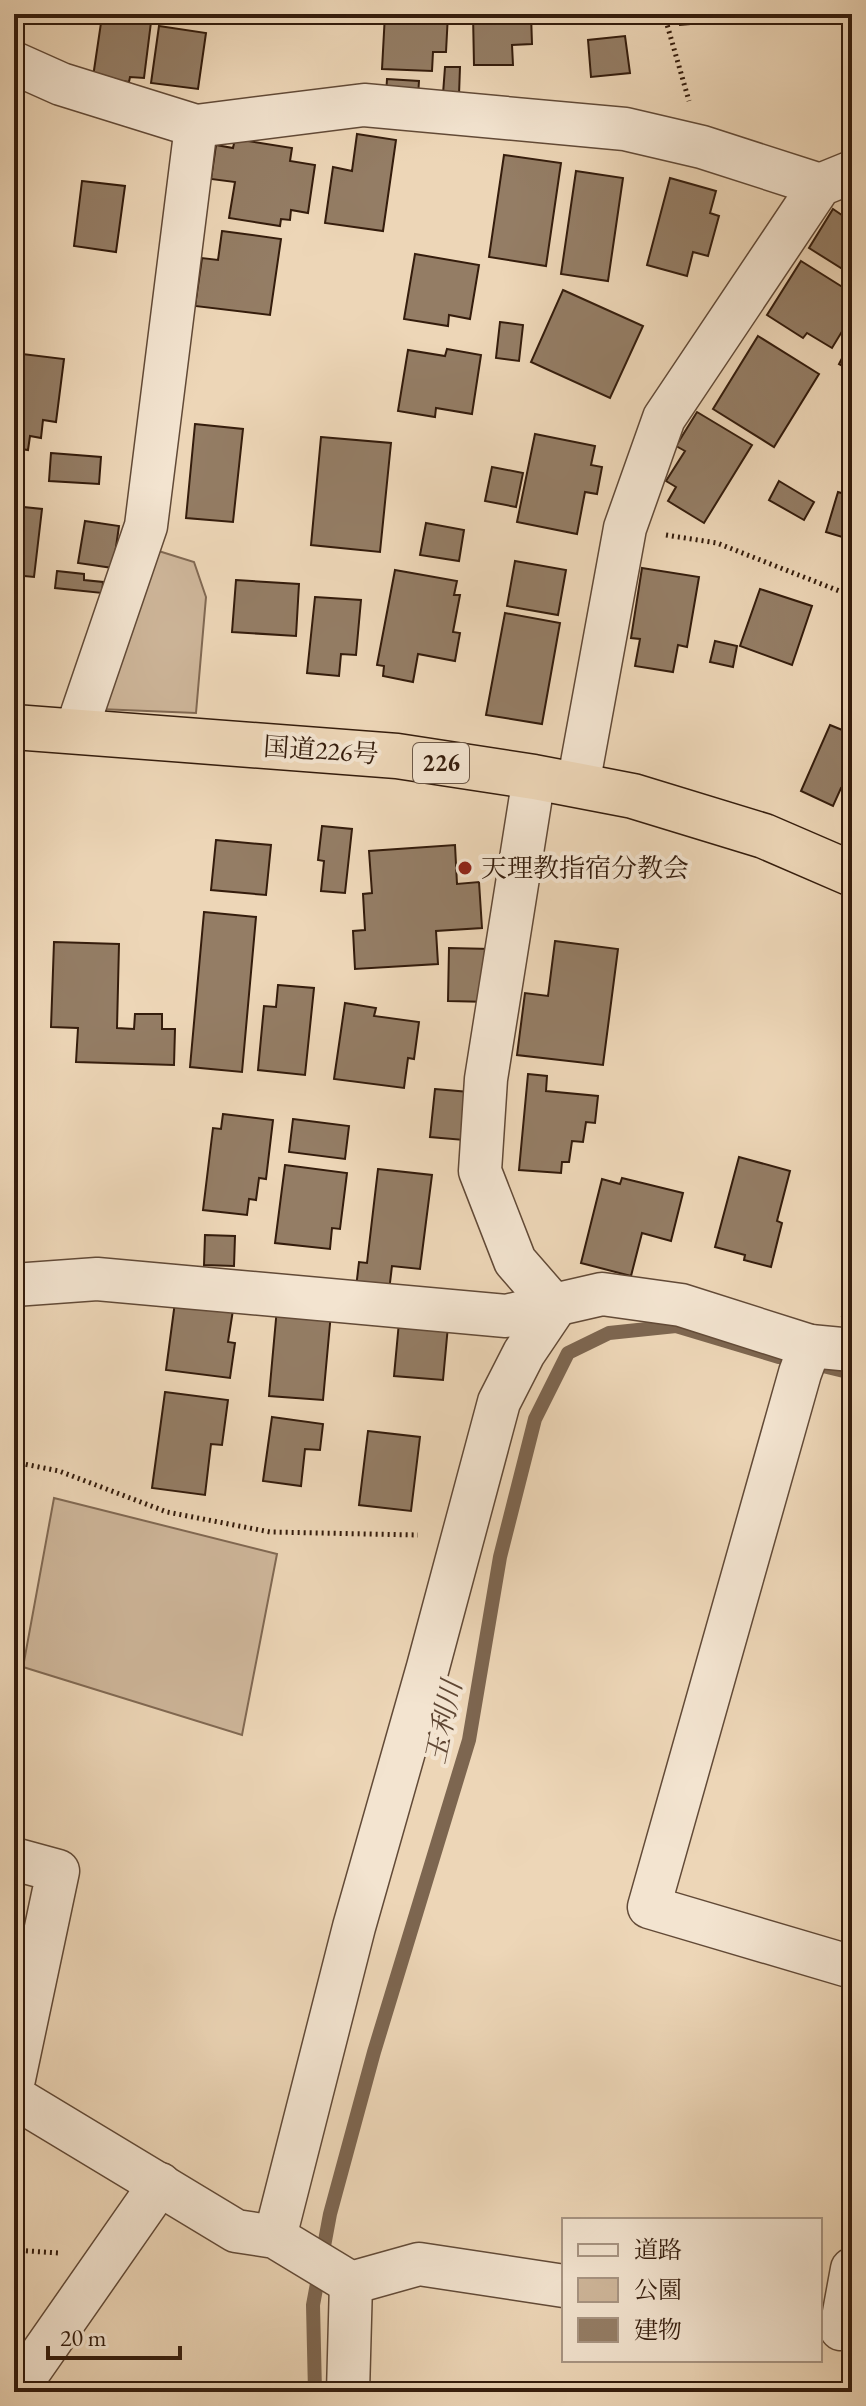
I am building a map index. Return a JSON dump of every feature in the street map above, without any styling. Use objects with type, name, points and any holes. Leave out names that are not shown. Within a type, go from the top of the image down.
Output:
[{"type":"highway","name":"国道226号","points":[[14,727],[397,756],[534,777],[633,796],[764,836],[852,874]]},
{"type":"street","points":[[14,63],[61,84],[196,126],[364,105],[625,129],[836,179],[664,418],[625,528],[578,785]]},
{"type":"street","points":[[76,731],[146,526],[196,126]]},
{"type":"street","points":[[534,777],[486,1079],[480,1171],[515,1261],[555,1307]]},
{"type":"street","points":[[14,1285],[97,1279],[506,1316],[602,1294],[681,1305],[806,1356],[852,1350]]},
{"type":"street","points":[[275,2237],[354,1927],[499,1402],[524,1353],[555,1307]]},
{"type":"street","points":[[806,1356],[649,1907],[852,1967]]},
{"type":"street","points":[[14,1859],[58,1871],[14,2079]]},
{"type":"street","points":[[14,2097],[236,2231],[275,2237],[351,2283],[419,2264],[562,2286]]},
{"type":"street","points":[[15,2392],[160,2184]]},
{"type":"street","points":[[838,2329],[852,2269]]},
{"type":"street","points":[[348,2392],[351,2283]]},
{"type":"path","points":[[664,14],[702,147]]},
{"type":"path","points":[[625,528],[717,543],[852,596]]},
{"type":"path","points":[[14,1462],[59,1471],[167,1512],[270,1532],[463,1536]]},
{"type":"green space","points":[[149,548],[194,562],[206,597],[196,713],[99,709]]},
{"type":"green space","points":[[54,1498],[277,1554],[242,1735],[23,1667]]},
{"type":"building","points":[[385,14],[448,14],[446,52],[433,52],[432,71],[382,69]]},
{"type":"building","points":[[473,14],[531,14],[532,44],[512,45],[513,65],[474,65]]},
{"type":"building","points":[[679,14],[736,14],[737,20],[680,25]]},
{"type":"building","points":[[102,16],[151,22],[144,78],[130,77],[129,82],[93,77]]},
{"type":"building","points":[[159,26],[206,33],[198,89],[151,83]]},
{"type":"building","points":[[625,36],[630,73],[591,77],[588,40]]},
{"type":"building","points":[[445,67],[460,67],[459,95],[443,94]]},
{"type":"building","points":[[387,79],[419,81],[418,96],[386,95]]},
{"type":"building","points":[[357,134],[396,140],[383,231],[325,223],[333,167],[352,171]]},
{"type":"building","points":[[235,139],[292,148],[290,161],[315,165],[308,213],[291,210],[290,220],[281,219],[280,226],[229,218],[235,182],[211,179],[216,145],[233,148]]},
{"type":"building","points":[[504,155],[561,163],[546,266],[489,257]]},
{"type":"building","points":[[576,171],[623,178],[608,281],[561,274]]},
{"type":"building","points":[[670,178],[716,191],[710,213],[719,216],[708,256],[693,252],[687,276],[647,265]]},
{"type":"building","points":[[82,181],[125,186],[116,252],[74,246]]},
{"type":"building","points":[[833,209],[852,222],[852,275],[809,248]]},
{"type":"building","points":[[222,231],[281,239],[270,315],[195,306],[202,258],[218,260]]},
{"type":"building","points":[[415,254],[479,265],[470,319],[449,315],[448,326],[404,319]]},
{"type":"building","points":[[801,261],[852,293],[852,315],[832,348],[807,333],[803,338],[767,315]]},
{"type":"building","points":[[563,290],[643,326],[610,398],[531,362]]},
{"type":"building","points":[[500,322],[523,325],[519,361],[496,358]]},
{"type":"building","points":[[758,336],[819,374],[774,447],[713,409]]},
{"type":"building","points":[[852,339],[852,371],[839,364]]},
{"type":"building","points":[[447,349],[481,355],[472,414],[436,408],[435,417],[398,411],[408,350],[445,356]]},
{"type":"building","points":[[14,353],[64,359],[56,422],[43,420],[41,438],[30,436],[28,450],[14,448]]},
{"type":"building","points":[[697,412],[752,445],[704,523],[668,501],[676,487],[666,481],[685,451],[676,446]]},
{"type":"building","points":[[195,424],[243,429],[233,522],[186,518]]},
{"type":"building","points":[[535,434],[595,446],[591,465],[602,467],[597,494],[585,492],[577,534],[517,522]]},
{"type":"building","points":[[321,437],[391,443],[380,552],[311,545]]},
{"type":"building","points":[[51,453],[101,457],[99,484],[49,481]]},
{"type":"building","points":[[492,467],[523,473],[516,507],[485,501]]},
{"type":"building","points":[[779,481],[814,502],[804,520],[769,500]]},
{"type":"building","points":[[838,492],[852,496],[852,540],[826,532]]},
{"type":"building","points":[[14,506],[42,509],[34,577],[14,575]]},
{"type":"building","points":[[85,521],[119,526],[113,568],[78,563]]},
{"type":"building","points":[[426,523],[464,530],[459,561],[420,555]]},
{"type":"building","points":[[515,561],[566,570],[558,615],[507,606]]},
{"type":"building","points":[[642,568],[699,577],[687,647],[678,645],[673,672],[635,666],[640,639],[631,638]]},
{"type":"building","points":[[395,570],[457,581],[454,595],[460,595],[453,632],[460,633],[455,661],[418,654],[413,682],[383,676],[384,666],[377,665]]},
{"type":"building","points":[[57,571],[84,574],[84,580],[103,582],[102,593],[55,588]]},
{"type":"building","points":[[236,580],[299,584],[296,636],[232,632]]},
{"type":"building","points":[[760,589],[812,606],[792,665],[740,646]]},
{"type":"building","points":[[315,597],[361,600],[356,655],[341,654],[339,676],[307,673]]},
{"type":"building","points":[[505,613],[560,623],[542,724],[486,715]]},
{"type":"building","points":[[715,641],[737,646],[733,667],[710,662]]},
{"type":"building","points":[[830,725],[852,734],[852,793],[841,788],[833,806],[801,791]]},
{"type":"building","points":[[322,826],[352,829],[345,893],[321,891],[324,861],[318,860]]},
{"type":"building","points":[[216,840],[271,845],[266,895],[211,890]]},
{"type":"building","points":[[455,845],[457,884],[479,882],[482,928],[436,931],[438,964],[355,969],[353,931],[365,930],[363,894],[372,893],[369,851]]},
{"type":"building","points":[[204,912],[256,917],[242,1072],[190,1067]]},
{"type":"building","points":[[555,941],[618,949],[603,1065],[517,1055],[525,993],[548,996]]},
{"type":"building","points":[[54,942],[119,944],[117,1028],[134,1029],[135,1014],[162,1014],[162,1029],[175,1029],[174,1065],[76,1062],[78,1028],[51,1027]]},
{"type":"building","points":[[449,948],[491,949],[490,1002],[448,1001]]},
{"type":"building","points":[[278,985],[314,988],[305,1075],[258,1070],[264,1006],[276,1007]]},
{"type":"building","points":[[345,1003],[376,1008],[374,1016],[419,1022],[414,1059],[408,1058],[404,1088],[334,1079]]},
{"type":"building","points":[[528,1074],[547,1076],[546,1091],[598,1096],[595,1123],[586,1122],[583,1142],[572,1141],[569,1162],[562,1162],[561,1173],[519,1170]]},
{"type":"building","points":[[435,1089],[469,1092],[464,1140],[430,1137]]},
{"type":"building","points":[[223,1114],[273,1120],[266,1179],[259,1178],[256,1200],[249,1199],[247,1215],[203,1210],[213,1128],[221,1129]]},
{"type":"building","points":[[293,1119],[349,1126],[345,1159],[289,1152]]},
{"type":"building","points":[[739,1157],[790,1171],[777,1221],[782,1223],[771,1267],[744,1260],[745,1255],[715,1247]]},
{"type":"building","points":[[285,1165],[347,1173],[340,1229],[332,1228],[330,1249],[275,1243]]},
{"type":"building","points":[[378,1169],[432,1175],[420,1269],[392,1266],[389,1291],[356,1288],[359,1262],[367,1263]]},
{"type":"building","points":[[622,1178],[683,1193],[671,1241],[642,1233],[631,1276],[581,1263],[602,1179],[620,1184]]},
{"type":"building","points":[[205,1235],[235,1236],[234,1266],[204,1265]]},
{"type":"building","points":[[852,1282],[852,1319],[842,1316]]},
{"type":"building","points":[[175,1302],[233,1310],[228,1342],[235,1343],[230,1378],[166,1370]]},
{"type":"building","points":[[277,1308],[331,1313],[323,1400],[269,1396]]},
{"type":"building","points":[[399,1322],[448,1326],[443,1380],[394,1376]]},
{"type":"building","points":[[165,1392],[228,1400],[222,1445],[211,1444],[205,1495],[152,1488]]},
{"type":"building","points":[[272,1417],[323,1424],[320,1450],[305,1449],[301,1486],[263,1481]]},
{"type":"building","points":[[368,1431],[420,1437],[411,1511],[359,1505]]},
{"type":"waterway","name":"玉利川","points":[[315,2392],[313,2305],[330,2214],[374,2052],[469,1740],[500,1557],[535,1419],[568,1353],[609,1333],[676,1326],[779,1357]]},
{"type":"waterway","name":"玉利川","points":[[823,1366],[852,1373]]},
{"type":"place","name":"天理教指宿分教会","points":[[465,868]]}]
